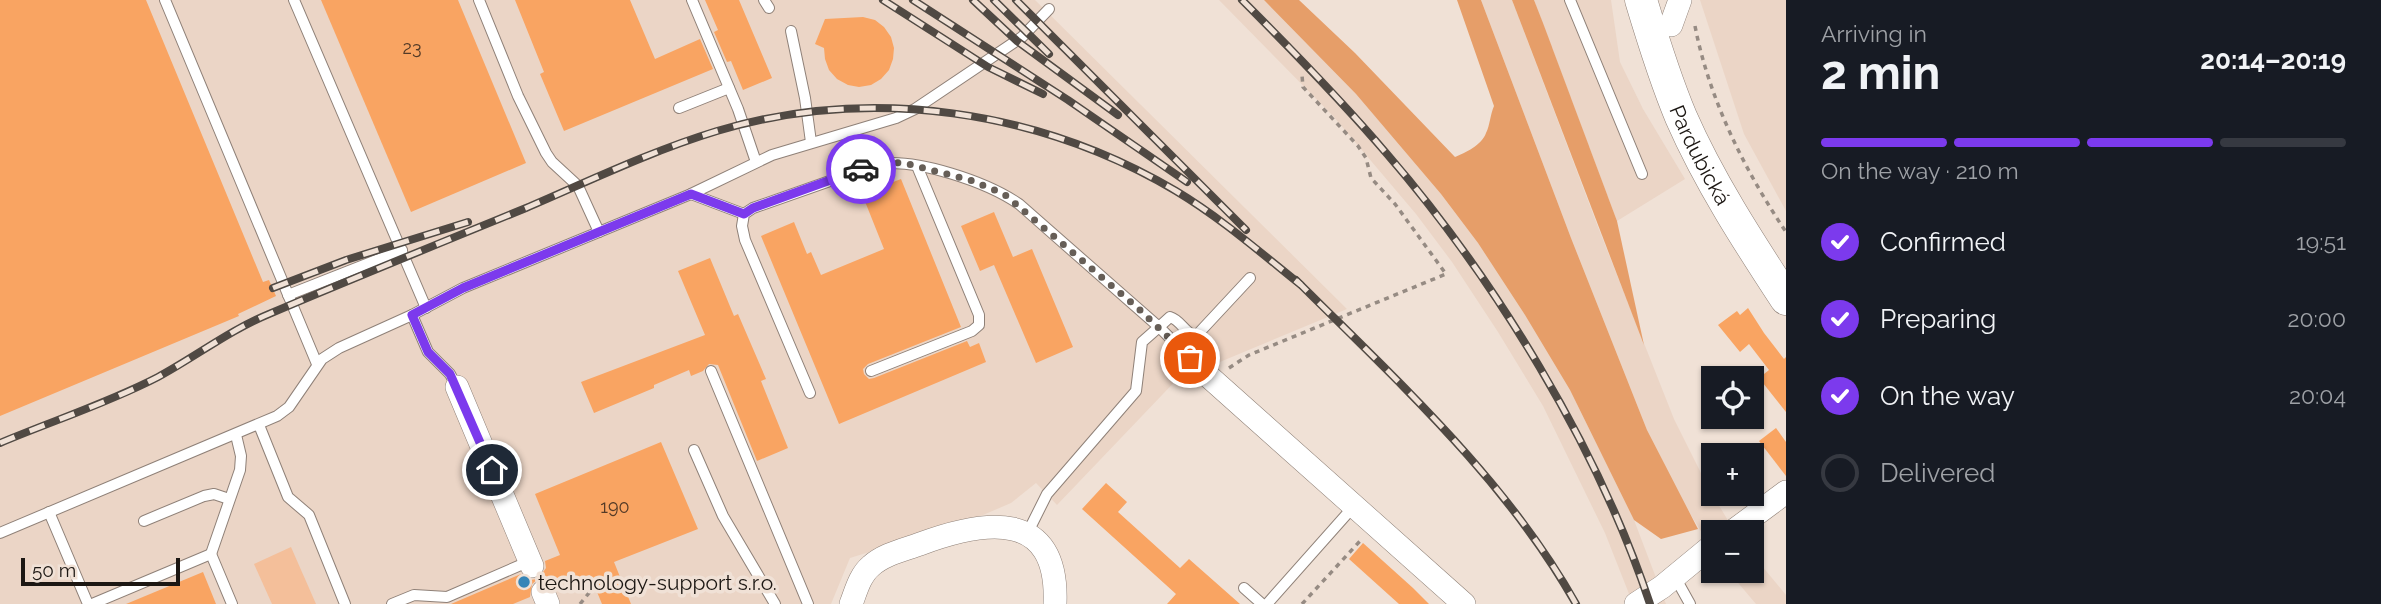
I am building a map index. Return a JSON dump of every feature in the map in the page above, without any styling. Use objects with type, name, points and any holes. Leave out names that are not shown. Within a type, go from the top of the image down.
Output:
[{"type":"main road","name":"Pardubická","points":[[1641,0],[1682,120],[1733,214],[1786,299]]},
{"type":"main road","name":"Pardubická","points":[[1677,11],[1687,77],[1727,164],[1786,262]]},
{"type":"street","points":[[1209,376],[1464,604]]},
{"type":"street","points":[[457,387],[531,564]]},
{"type":"street","points":[[1748,520],[1786,492]]},
{"type":"street","points":[[851,604],[867,570],[878,560],[941,536],[982,526],[1002,526],[1027,534],[1036,541],[1049,562],[1055,584],[1055,604]]},
{"type":"street","points":[[1636,604],[1701,555]]},
{"type":"lane","points":[[164,0],[317,364]]},
{"type":"lane","points":[[294,0],[426,308]]},
{"type":"lane","points":[[479,0],[518,96],[546,153],[578,186],[599,232]]},
{"type":"lane","points":[[692,0],[757,162]]},
{"type":"lane","points":[[1570,0],[1642,174]]},
{"type":"lane","points":[[0,533],[259,425],[289,407],[317,364],[339,348],[463,288],[691,194],[757,162],[811,142],[896,118],[915,109],[1023,37],[1049,9]]},
{"type":"lane","points":[[791,31],[811,142]]},
{"type":"lane","points":[[678,108],[729,88]]},
{"type":"lane","points":[[810,393],[745,240],[742,226],[744,214],[753,208],[878,164],[895,162],[970,180],[1004,194],[1158,327],[1209,376]]},
{"type":"lane","points":[[871,371],[972,331],[979,325],[979,315],[917,166]]},
{"type":"lane","points":[[691,194],[744,214]]},
{"type":"lane","points":[[288,295],[402,250]]},
{"type":"lane","points":[[1027,534],[1047,494],[1136,391],[1142,342],[1170,317],[1192,336],[1196,336],[1250,278]]},
{"type":"lane","points":[[412,315],[428,352],[450,374],[457,387]]},
{"type":"lane","points":[[711,371],[808,604]]},
{"type":"lane","points":[[259,425],[288,497],[309,515],[345,604]]},
{"type":"lane","points":[[232,604],[211,554],[241,463],[236,435]]},
{"type":"lane","points":[[694,450],[723,516],[775,604]]},
{"type":"lane","points":[[144,521],[204,496],[214,494],[229,499]]},
{"type":"lane","points":[[1244,588],[1265,604],[1354,506]]},
{"type":"lane","points":[[49,512],[90,604],[211,554]]},
{"type":"lane","points":[[392,604],[414,595],[447,597],[531,564]]},
{"type":"lane","points":[[1675,577],[1690,604]]},
{"type":"path","points":[[1677,11],[1705,64],[1734,139],[1786,232]]},
{"type":"path","points":[[1209,376],[1249,355],[1446,274],[1395,204],[1371,178],[1366,158],[1359,146],[1303,87],[1301,75]]},
{"type":"path","points":[[1302,604],[1362,538],[1368,537],[1375,541],[1386,534]]},
{"type":"path","points":[[580,604],[593,588]]},
{"type":"shaded area","points":[[0,0],[1035,0],[1347,309],[1215,364],[1196,384],[1184,372],[1057,505],[1036,483],[1011,503],[969,521],[850,558],[831,604],[0,604]]},
{"type":"shaded area","points":[[1219,0],[1264,0],[1356,94],[1441,194],[1478,243],[1570,390],[1634,520],[1666,604],[1633,604],[1605,533],[1543,406],[1452,262],[1416,214],[1333,116]]},
{"type":"shaded area","points":[[1264,0],[1299,0],[1355,53],[1455,157],[1481,141],[1494,106],[1457,0],[1481,0],[1647,430],[1698,529],[1661,539],[1634,520],[1570,390],[1478,243],[1441,194],[1356,94]]},
{"type":"shaded area","points":[[1481,0],[1512,0],[1674,419],[1701,473],[1701,506],[1719,506],[1728,520],[1701,520],[1701,531],[1683,502],[1647,430]]},
{"type":"shaded area","points":[[1512,0],[1534,0],[1543,23],[1617,221],[1644,345]]},
{"type":"shaded area","points":[[1534,0],[1611,0],[1620,62],[1643,109],[1685,179],[1617,221]]},
{"type":"shaded area","points":[[1700,0],[1786,0],[1786,211],[1744,134]]},
{"type":"shaded area","points":[[291,547],[316,604],[272,604],[254,564]]},
{"type":"shaded area","points":[[1764,568],[1786,595],[1786,604],[1756,604],[1738,583],[1764,583]]},
{"type":"building","points":[[0,0],[146,0],[263,282],[269,280],[276,296],[238,314],[239,316],[0,416]]},
{"type":"building","points":[[321,0],[458,0],[526,163],[411,212]]},
{"type":"building","points":[[515,0],[630,0],[655,59],[700,39],[713,69],[564,131],[540,74],[544,72]]},
{"type":"building","points":[[705,0],[739,0],[772,78],[743,90],[731,61],[727,62],[714,32],[718,30]]},
{"type":"building","points":[[863,17],[875,20],[884,27],[894,48],[889,70],[881,79],[871,85],[859,87],[837,79],[829,70],[824,48],[815,44],[825,19]]},
{"type":"building","points":[[901,179],[961,327],[868,364],[863,369],[864,374],[869,379],[874,378],[967,341],[970,347],[979,343],[986,362],[839,424],[761,236],[794,222],[807,254],[811,252],[821,275],[884,249],[862,194]]},
{"type":"building","points":[[994,212],[1013,257],[1032,249],[1073,347],[1036,363],[994,265],[980,271],[961,226]]},
{"type":"building","points":[[710,258],[734,316],[738,314],[766,379],[761,381],[788,448],[757,461],[718,365],[709,364],[703,371],[691,376],[689,370],[594,413],[581,382],[705,335],[678,271]]},
{"type":"building","points":[[1748,308],[1784,359],[1786,357],[1786,412],[1764,384],[1764,374],[1769,370],[1749,344],[1740,352],[1718,325],[1737,311],[1740,315]]},
{"type":"building","points":[[1776,428],[1786,442],[1786,476],[1764,447],[1764,443],[1759,441]]},
{"type":"building","points":[[661,442],[698,529],[614,562],[631,604],[602,604],[590,575],[556,586],[551,581],[538,579],[546,568],[545,561],[560,555],[535,494]]},
{"type":"building","points":[[1106,483],[1127,502],[1118,512],[1180,568],[1189,559],[1240,604],[1167,604],[1176,594],[1082,509]]},
{"type":"building","points":[[1363,543],[1429,604],[1399,604],[1349,559]]},
{"type":"building","points":[[203,572],[216,604],[126,604]]},
{"type":"building","points":[[521,574],[530,580],[538,579],[532,584],[530,597],[513,604],[451,604]]},
{"type":"railway","points":[[883,0],[988,67],[1043,94]]},
{"type":"railway","points":[[913,0],[1068,100],[1187,182]]},
{"type":"railway","points":[[973,0],[1017,41],[1118,115]]},
{"type":"railway","points":[[994,0],[1049,54]]},
{"type":"railway","points":[[1016,0],[1246,230]]},
{"type":"railway","points":[[1242,0],[1387,154],[1427,203],[1504,310],[1540,367],[1602,485],[1650,604]]},
{"type":"railway","points":[[0,443],[139,386],[269,314],[644,157],[717,131],[775,117],[834,110],[894,108],[953,113],[1011,124],[1068,141],[1123,163],[1193,201],[1301,285]]},
{"type":"railway","points":[[273,288],[346,260],[468,222]]},
{"type":"railway","points":[[1296,280],[1410,394],[1483,473],[1548,558],[1576,604]]},
{"type":"way so far","points":[[861,169],[887,162],[904,163],[990,186],[1004,194],[1019,204],[1139,309],[1190,358]]},
{"type":"place","name":"technology-support s.r.o.","points":[[524,582]]},
{"type":"route","points":[[492,470],[457,387],[446,369],[428,352],[412,315],[463,288],[691,194],[744,214],[753,208],[861,169]]}]
